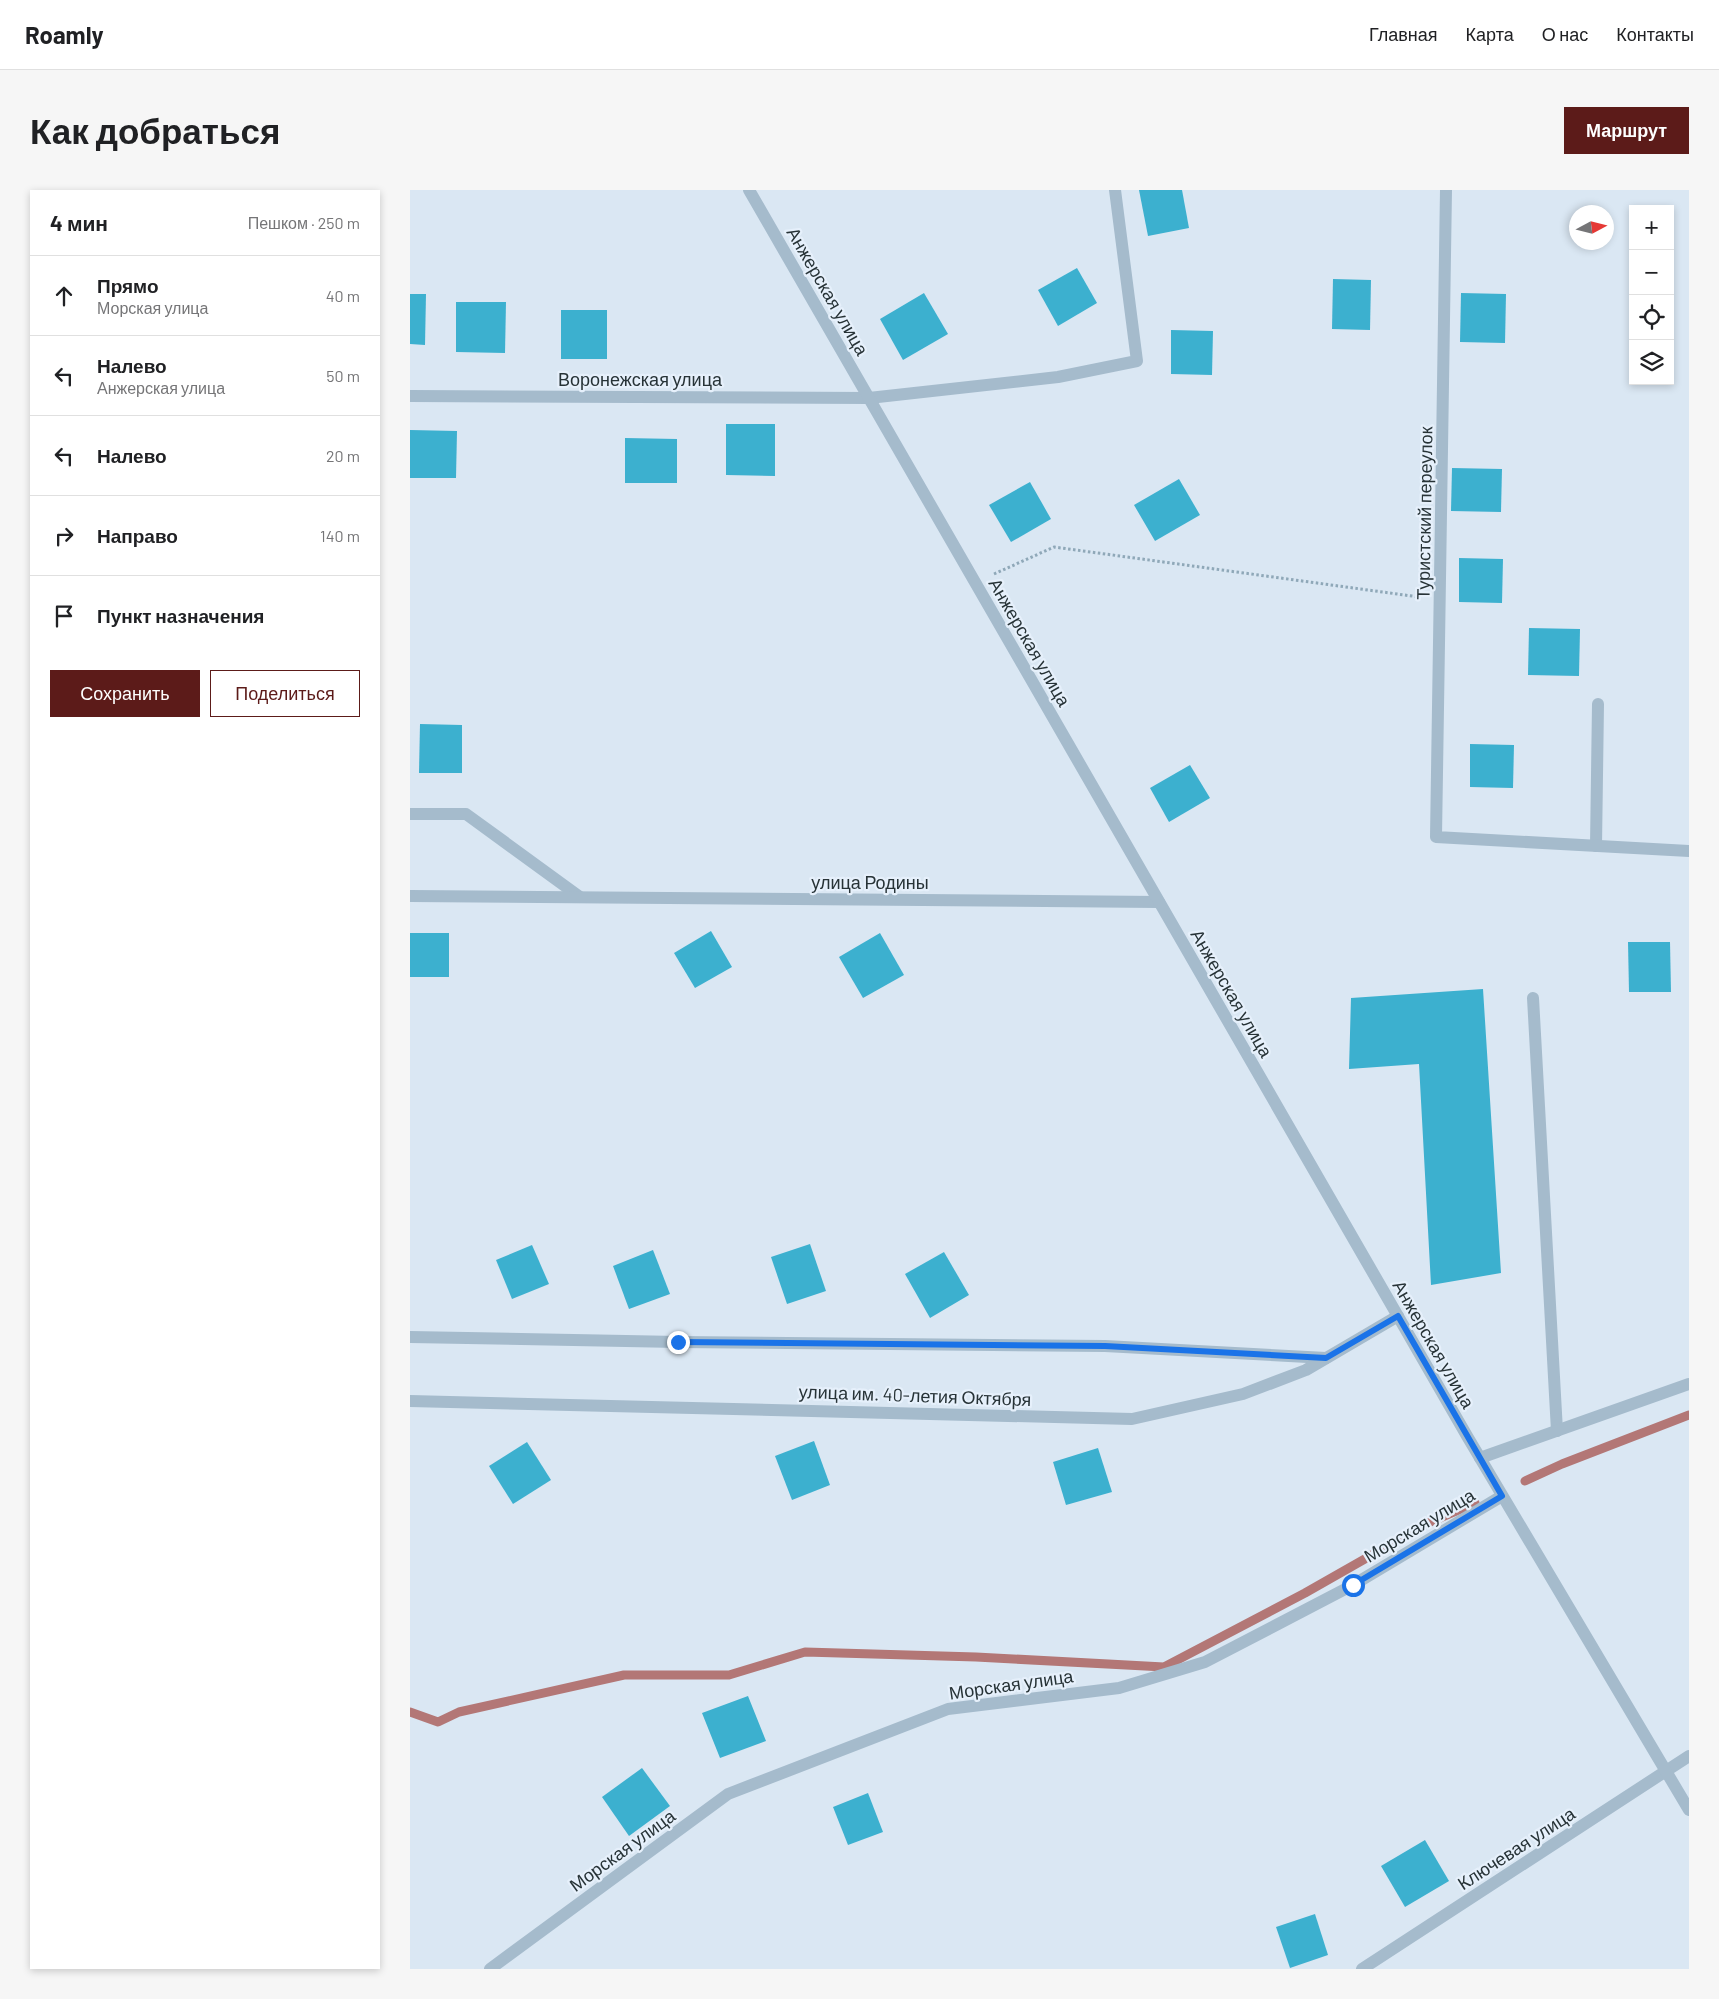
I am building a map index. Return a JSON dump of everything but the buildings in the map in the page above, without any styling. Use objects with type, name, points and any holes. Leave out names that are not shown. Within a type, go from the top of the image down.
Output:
[{"type":"street","name":"Анжерская улица","points":[[749,190],[1502,1496],[1689,1810]]},
{"type":"street","name":"Воронежская улица","points":[[410,396],[869,398],[1058,377],[1137,361],[1115,190]]},
{"type":"street","name":"Туристский переулок","points":[[1446,190],[1436,836],[1596,846]]},
{"type":"street","points":[[1598,704],[1596,846],[1689,851]]},
{"type":"street","points":[[410,814],[466,814],[580,897]]},
{"type":"street","name":"улица Родины","points":[[410,896],[1159,902]]},
{"type":"street","points":[[1533,998],[1557,1431]]},
{"type":"street","name":"улица им. 40-летия Октября","points":[[410,1401],[1132,1419],[1242,1394],[1306,1370],[1398,1316]]},
{"type":"street","points":[[410,1337],[1105,1346],[1326,1358]]},
{"type":"street","points":[[1480,1458],[1689,1384]]},
{"type":"street","name":"Морская улица","points":[[490,1969],[728,1794],[948,1709],[1120,1688],[1205,1662],[1353,1585],[1502,1496]]},
{"type":"street","name":"Ключевая улица","points":[[1362,1969],[1689,1756]]},
{"type":"path","points":[[976,583],[1054,547],[1440,599]]},
{"type":"waterway","points":[[1525,1481],[1562,1464],[1689,1415]]},
{"type":"waterway","points":[[410,1712],[438,1722],[459,1712],[624,1675],[729,1675],[805,1652],[976,1657],[1164,1667],[1305,1593],[1428,1523],[1475,1503]]},
{"type":"route","points":[[678,1342],[1105,1346],[1326,1358],[1398,1316],[1502,1496],[1353,1585]]}]
